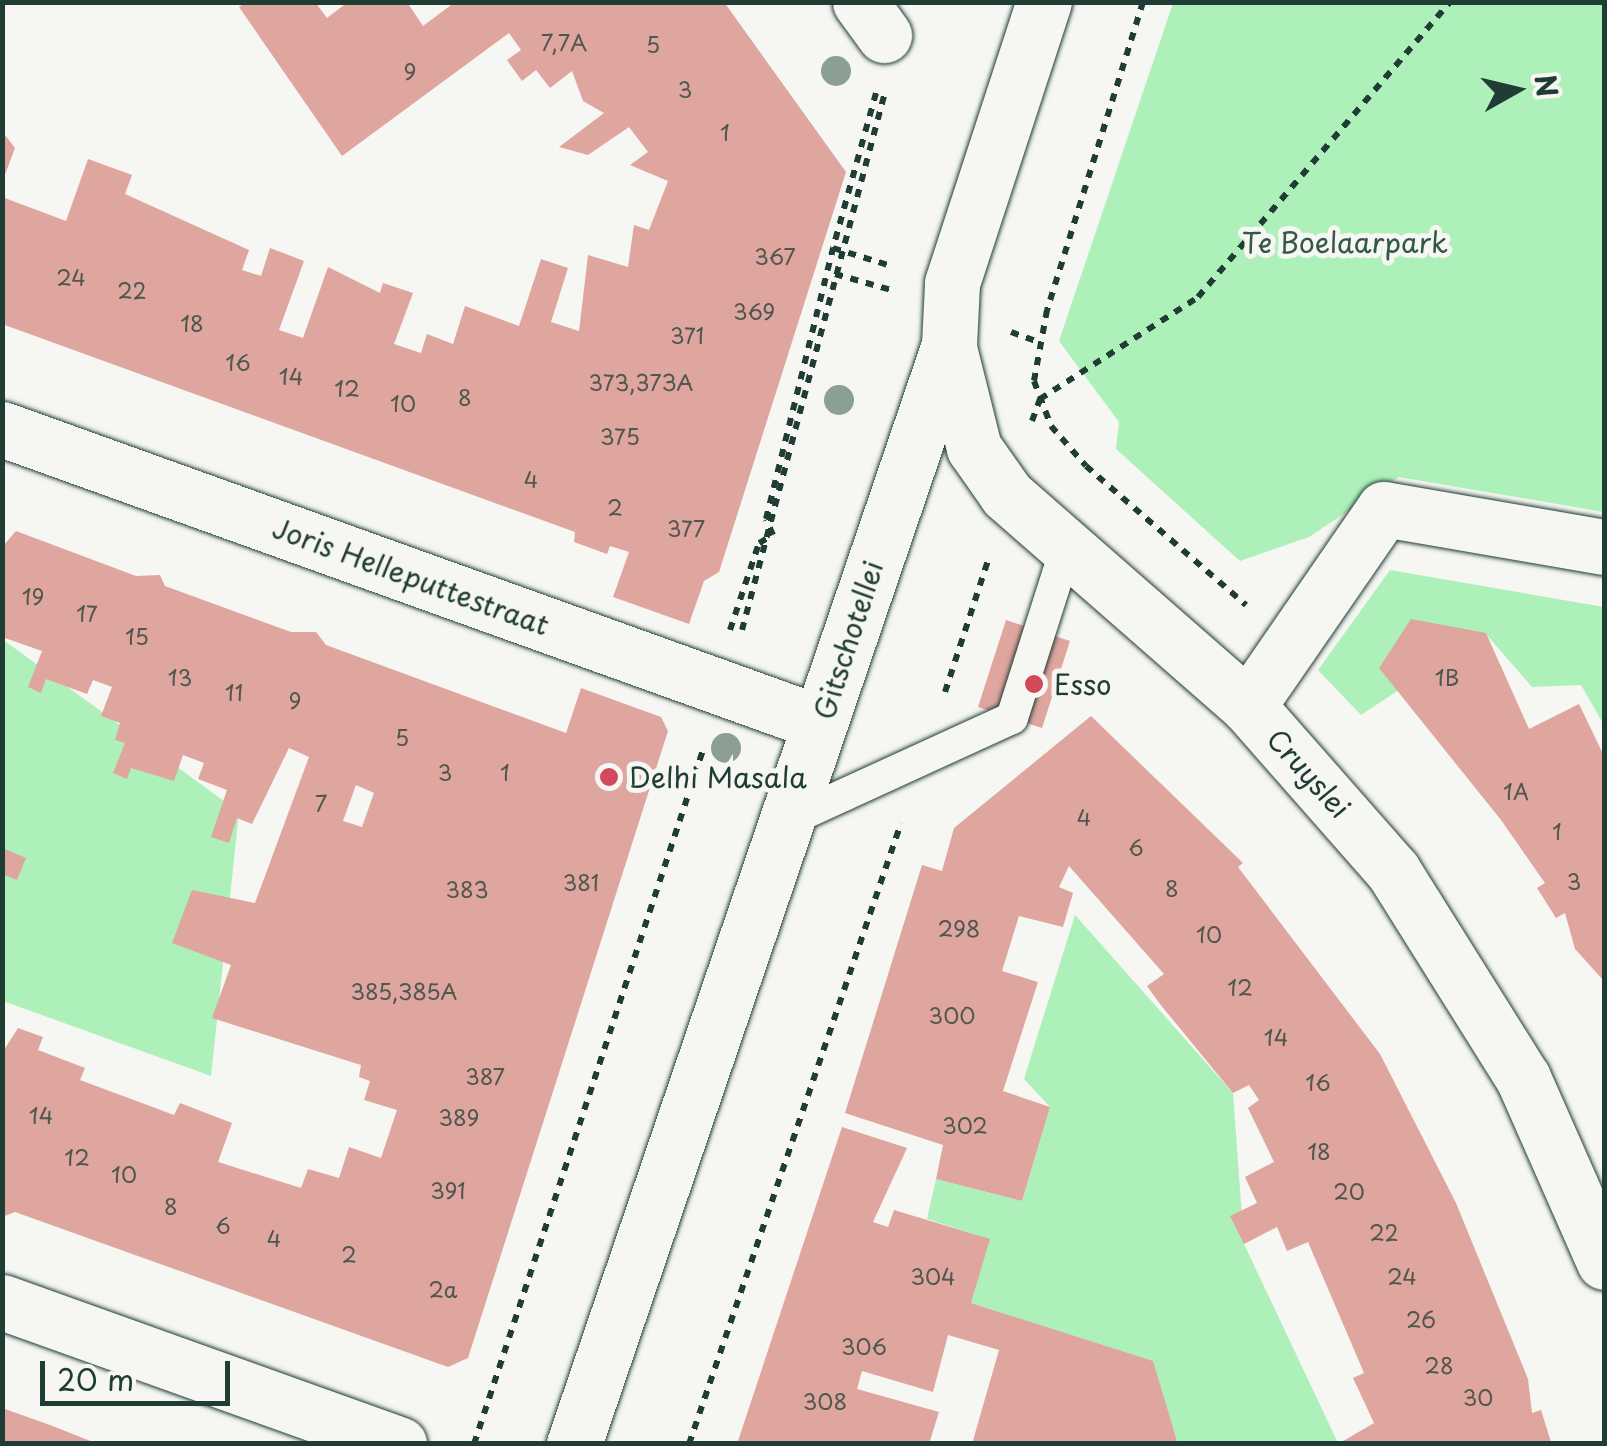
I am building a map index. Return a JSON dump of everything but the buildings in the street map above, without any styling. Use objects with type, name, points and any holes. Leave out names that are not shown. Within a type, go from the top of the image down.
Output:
[{"type":"street","name":"Gitschotellei","points":[[574,1444],[949,345],[952,283],[1044,2]]},
{"type":"street","name":"Cruyslei","points":[[949,345],[974,448],[1007,495],[1248,706],[1371,843],[1474,989],[1604,1262]]},
{"type":"street","name":"Joris Helleputtestraat","points":[[2,429],[820,723]]},
{"type":"street","points":[[1248,706],[1384,509],[1604,547]]},
{"type":"street","points":[[2,1302],[398,1444]]},
{"type":"lane","points":[[787,821],[1012,718],[1067,546]]},
{"type":"path","points":[[689,1444],[922,760],[1040,398],[1038,342],[1142,2]]},
{"type":"path","points":[[1040,398],[1198,298],[1450,2]]},
{"type":"path","points":[[772,535],[766,518],[837,250],[878,51]]},
{"type":"path","points":[[474,1444],[718,687],[772,535],[834,274],[878,51]]},
{"type":"path","points":[[837,250],[888,265]]},
{"type":"path","points":[[1040,398],[1086,466],[1291,643]]},
{"type":"green space","name":"Te Boelaarpark","points":[[1173,3],[1604,3],[1604,512],[1399,477],[1309,537],[1240,561],[1116,449],[1119,422],[1059,341]]},
{"type":"green space","points":[[1390,570],[1604,607],[1604,725],[1581,685],[1532,687],[1485,633],[1361,715],[1318,670]]},
{"type":"green space","points":[[2,639],[239,812],[211,1076],[3,1001]]},
{"type":"green space","points":[[1075,915],[1233,1093],[1244,1244],[1338,1443],[1178,1443],[1152,1361],[971,1303],[989,1239],[927,1219],[936,1179],[1022,1201],[1050,1107],[1024,1079]]},
{"type":"place","name":"Esso","points":[[1034,684]]},
{"type":"place","name":"Delhi Masala","points":[[609,777]]}]
